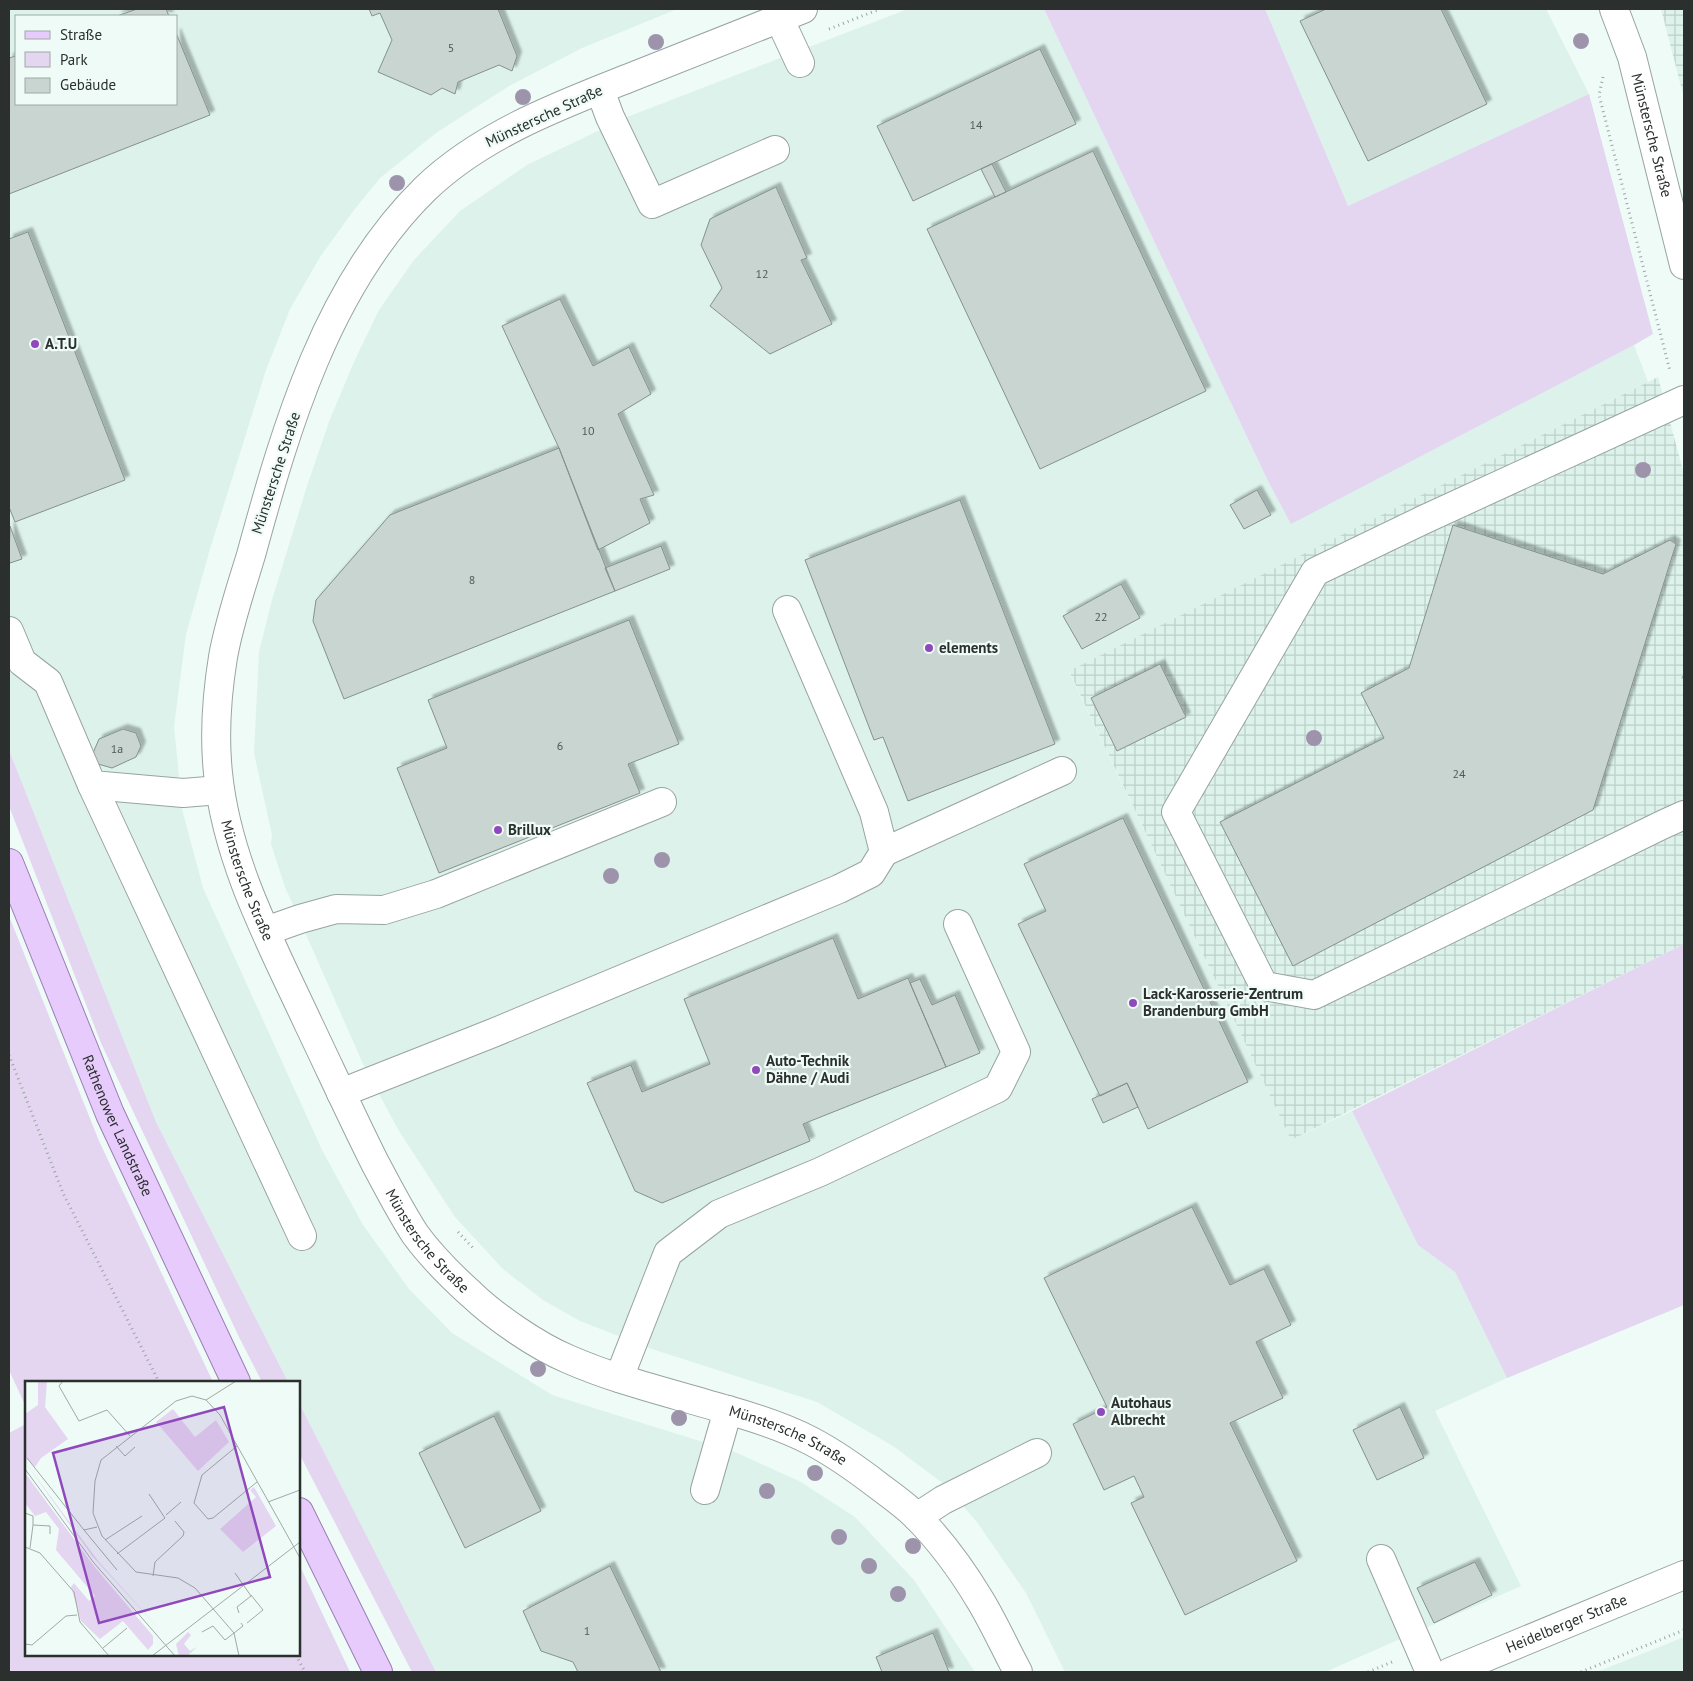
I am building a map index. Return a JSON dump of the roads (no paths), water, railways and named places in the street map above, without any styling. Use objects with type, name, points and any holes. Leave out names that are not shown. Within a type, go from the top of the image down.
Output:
[{"type":"main road","name":"Rathenower Landstraße","points":[[9,863],[110,1114],[236,1381]]},
{"type":"main road","points":[[300,1514],[378,1672]]},
{"type":"street","name":"Münstersche Straße","points":[[1614,9],[1632,57],[1684,265]]},
{"type":"street","name":"Münstersche Straße","points":[[791,14],[748,19],[600,90],[551,110],[483,144],[429,185],[402,214],[371,254],[337,311],[315,357],[268,494],[224,653],[217,714],[217,770],[225,818],[248,890],[341,1093],[395,1202],[418,1238],[450,1274],[476,1299],[521,1332],[563,1357],[636,1384],[728,1410],[808,1439],[848,1463],[918,1517],[943,1547],[980,1600],[1018,1672]]},
{"type":"street","points":[[791,14],[800,63]]},
{"type":"street","points":[[600,90],[610,117],[652,204],[775,150]]},
{"type":"street","points":[[1681,401],[1315,572],[1176,812],[1264,986],[1314,995],[1684,815]]},
{"type":"street","points":[[787,610],[874,812],[884,852]]},
{"type":"street","points":[[9,631],[22,662],[48,682],[92,785],[302,1236]]},
{"type":"street","points":[[341,1093],[839,889],[871,873],[884,852],[1062,771]]},
{"type":"street","points":[[92,785],[183,793],[220,790]]},
{"type":"street","points":[[266,931],[336,909],[384,910],[436,894],[662,802]]},
{"type":"street","points":[[619,1378],[668,1253],[719,1214],[820,1172],[998,1088],[1016,1052],[958,924]]},
{"type":"street","points":[[705,1490],[728,1410]]},
{"type":"street","points":[[918,1517],[943,1500],[1037,1453]]},
{"type":"street","points":[[1381,1559],[1430,1672]]},
{"type":"street","name":"Heidelberger Straße","points":[[1450,1672],[1684,1575]]},
{"type":"place","name":"A.T.U","points":[[35,344]]},
{"type":"place","name":"elements","points":[[929,648]]},
{"type":"place","name":"Brillux","points":[[498,830]]},
{"type":"place","name":"Lack-Karosserie-Zentrum Brandenburg GmbH","points":[[1133,1003]]},
{"type":"place","name":"Auto-Technik Dähne / Audi","points":[[756,1070]]},
{"type":"place","name":"Autohaus Albrecht","points":[[1101,1412]]}]
